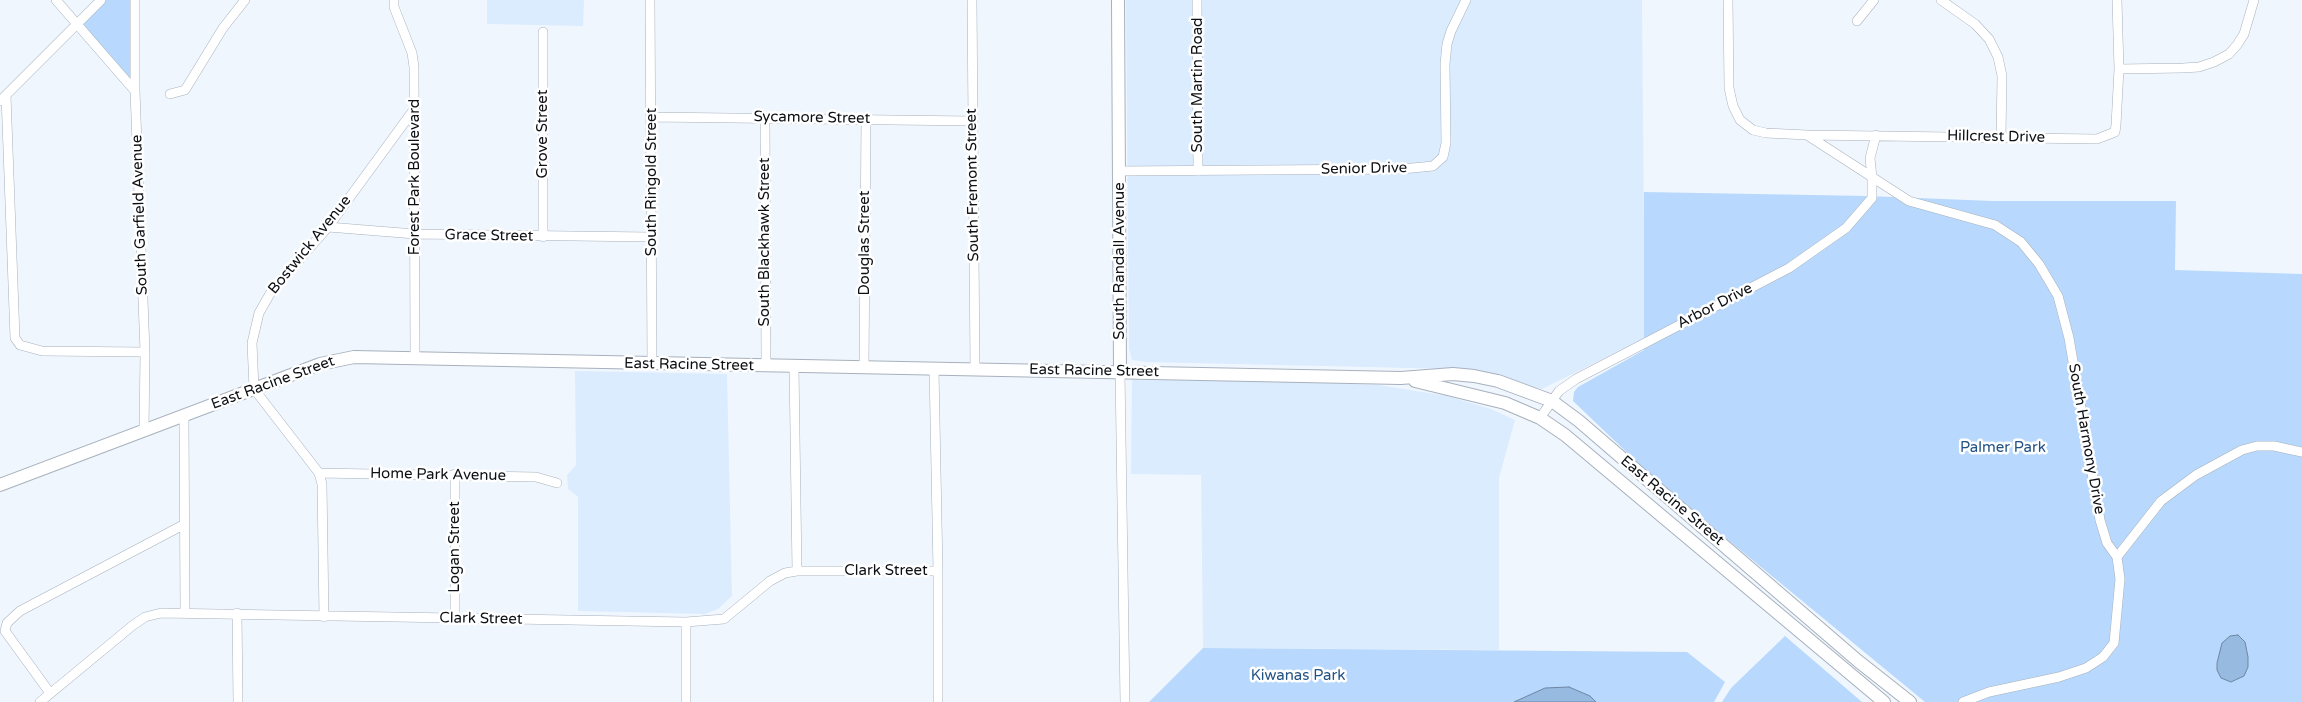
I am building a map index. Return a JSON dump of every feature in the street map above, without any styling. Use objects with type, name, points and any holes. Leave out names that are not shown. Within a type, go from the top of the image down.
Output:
[{"type":"main road","name":"South Randall Avenue","points":[[1118,0],[1120,372]]},
{"type":"main road","name":"East Racine Street","points":[[0,485],[340,358],[415,357],[652,364],[1401,378],[1453,374],[1474,376],[1498,380],[1552,401],[1579,421],[1858,661],[1910,702]]},
{"type":"main road","name":"East Racine Street","points":[[1401,378],[1478,395],[1505,403],[1540,418],[1585,450],[1884,702]]},
{"type":"street","points":[[56,0],[136,92]]},
{"type":"street","points":[[101,0],[3,98],[15,338],[20,345],[42,351],[145,352]]},
{"type":"street","name":"South Garfield Avenue","points":[[135,0],[136,92],[145,352],[144,431]]},
{"type":"street","points":[[170,94],[186,90],[223,28],[245,0]]},
{"type":"street","name":"Forest Park Boulevard","points":[[394,0],[394,7],[412,53],[415,108],[415,357]]},
{"type":"street","name":"South Ringold Street","points":[[650,0],[652,364]]},
{"type":"street","name":"South Fremont Street","points":[[972,0],[975,370]]},
{"type":"street","name":"South Martin Road","points":[[1197,0],[1198,171]]},
{"type":"street","name":"Senior Drive","points":[[1119,172],[1402,169],[1433,166],[1443,156],[1446,143],[1445,64],[1447,44],[1466,0]]},
{"type":"street","points":[[1728,0],[1729,88],[1733,106],[1740,120],[1753,130],[1766,133],[1876,135],[1870,158],[1872,178]]},
{"type":"street","points":[[1857,21],[1874,0]]},
{"type":"street","points":[[1942,0],[1975,24],[1989,39],[1998,57],[2002,76],[2001,137]]},
{"type":"street","points":[[2117,0],[2119,69],[2199,67],[2214,62],[2229,54],[2237,45],[2244,34],[2254,0]]},
{"type":"street","name":"Grove Street","points":[[543,32],[543,237]]},
{"type":"street","name":"Hillcrest Drive","points":[[1876,135],[2097,139],[2114,132],[2119,69]]},
{"type":"street","name":"Bostwick Avenue","points":[[254,389],[252,343],[264,302],[281,279],[328,227],[415,108]]},
{"type":"street","name":"Sycamore Street","points":[[652,117],[972,121]]},
{"type":"street","name":"South Blackhawk Street","points":[[765,118],[766,366]]},
{"type":"street","name":"Douglas Street","points":[[864,367],[866,119]]},
{"type":"street","name":"South Harmony Drive","points":[[1807,135],[1909,201],[1995,225],[2021,242],[2039,264],[2058,296],[2069,338],[2100,520],[2108,543],[2117,557],[2120,579],[2114,639],[2103,657],[2086,668],[2059,678],[1990,692],[1963,702]]},
{"type":"street","name":"Arbor Drive","points":[[1540,418],[1560,391],[1576,379],[1789,268],[1846,228],[1863,211],[1872,198],[1872,178]]},
{"type":"street","name":"Grace Street","points":[[328,227],[415,234],[651,237]]},
{"type":"street","points":[[794,366],[797,571]]},
{"type":"street","points":[[934,369],[938,571],[938,702]]},
{"type":"street","name":"South Randall Avenue","points":[[1120,372],[1125,702]]},
{"type":"street","points":[[254,389],[319,473],[322,496],[324,617]]},
{"type":"street","points":[[184,416],[185,613]]},
{"type":"street","points":[[2117,557],[2161,501],[2196,475],[2242,450],[2258,446],[2274,446],[2302,452]]},
{"type":"street","name":"Home Park Avenue","points":[[319,473],[455,474],[536,477],[557,483]]},
{"type":"street","name":"Logan Street","points":[[455,474],[455,619]]},
{"type":"street","points":[[50,693],[6,631],[7,623],[20,611],[186,524]]},
{"type":"street","name":"Clark Street","points":[[40,702],[145,617],[161,613],[686,622],[724,618],[770,581],[786,573],[797,571],[938,571]]},
{"type":"street","points":[[236,613],[238,702]]},
{"type":"street","points":[[686,622],[686,702]]},
{"type":"shaded area","points":[[487,0],[584,0],[583,26],[487,24]]},
{"type":"shaded area","points":[[1126,0],[1642,0],[1645,338],[1542,389],[1453,369],[1146,362],[1132,360],[1129,349]]},
{"type":"shaded area","points":[[575,371],[727,374],[732,596],[718,609],[705,614],[578,611],[578,497],[568,489],[567,475],[576,465]]},
{"type":"shaded area","points":[[1132,380],[1274,381],[1379,385],[1447,396],[1491,409],[1515,420],[1499,478],[1499,650],[1203,648],[1201,475],[1131,474]]},
{"type":"shaded area","points":[[2238,635],[2245,642],[2248,667],[2244,676],[2231,682],[2221,678],[2217,670],[2217,663],[2222,643],[2230,636]]},
{"type":"shaded area","points":[[1569,687],[1590,696],[1596,702],[1514,702],[1545,688]]},
{"type":"green space","points":[[101,0],[135,0],[135,91],[77,26]]},
{"type":"green space","name":"Palmer Park","points":[[1644,192],[1867,196],[1993,201],[2176,201],[2175,270],[2302,274],[2302,702],[1925,702],[1660,484],[1573,401],[1574,392],[1578,387],[1644,350]]},
{"type":"green space","points":[[1785,636],[1862,702],[1722,702],[1731,688]]},
{"type":"green space","name":"Kiwanas Park","points":[[1203,648],[1687,652],[1725,682],[1714,702],[1149,702]]}]
